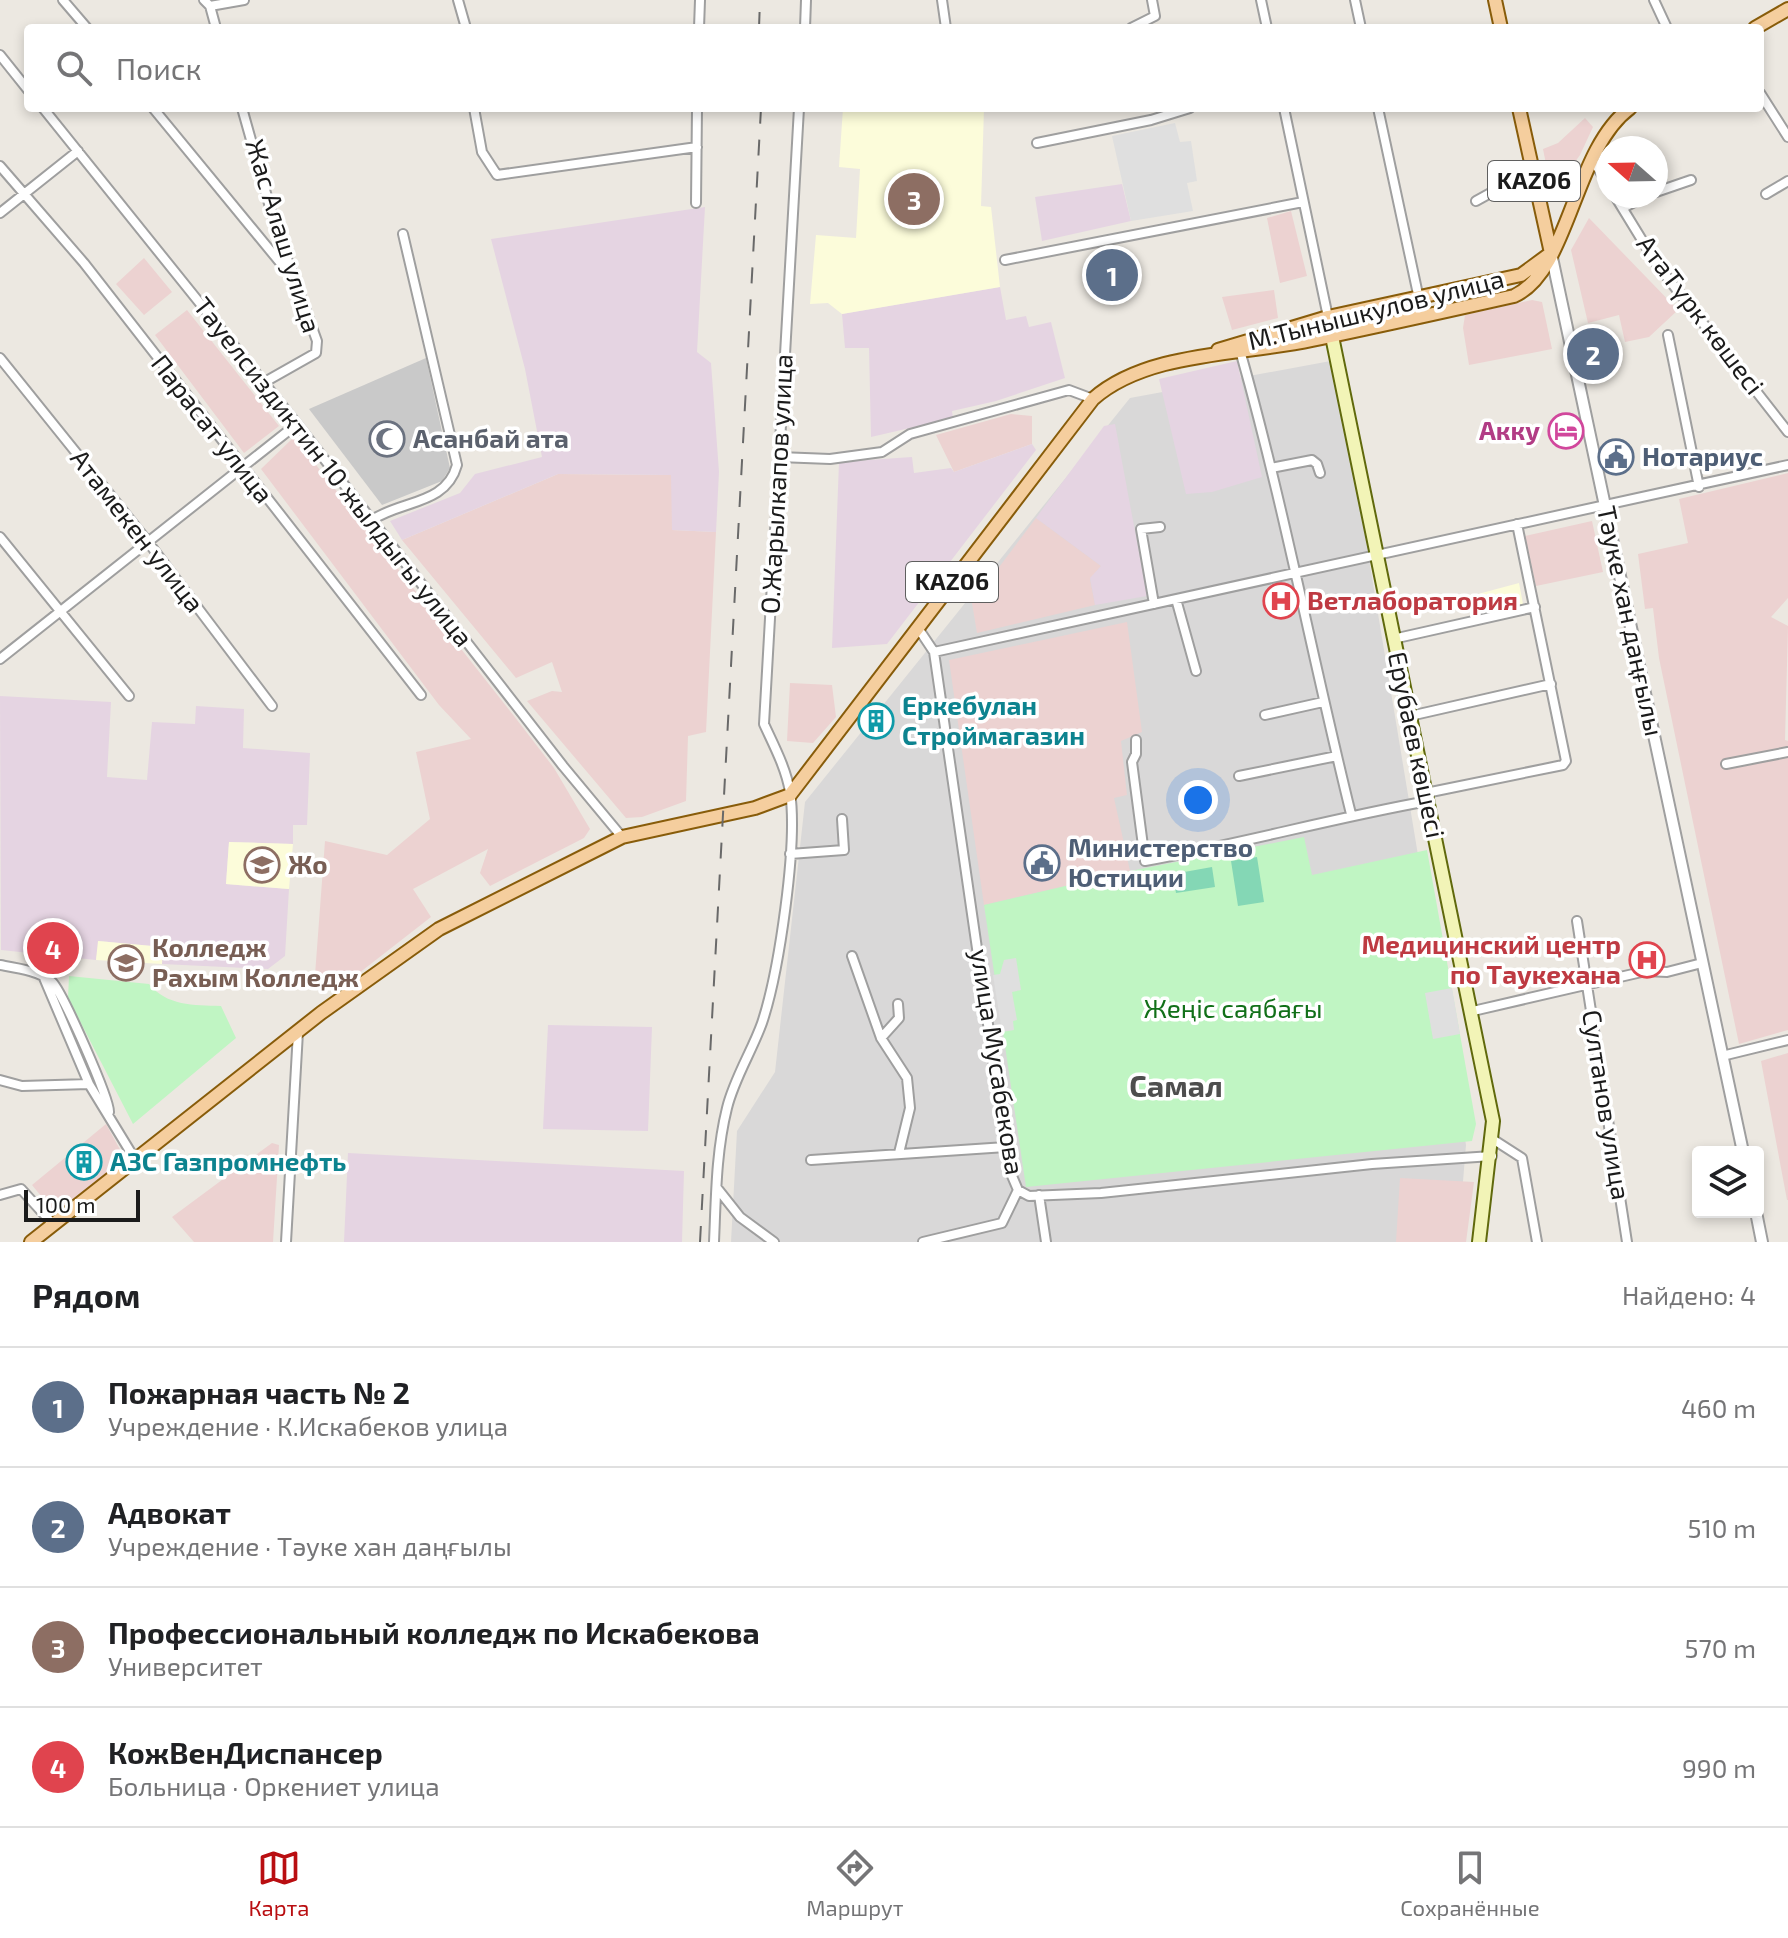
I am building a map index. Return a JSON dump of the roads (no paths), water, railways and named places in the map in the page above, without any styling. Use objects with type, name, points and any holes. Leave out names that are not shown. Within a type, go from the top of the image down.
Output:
[{"type":"main road","points":[[1495,0],[1500,24]]},
{"type":"main road","points":[[1762,24],[1788,9]]},
{"type":"main road","name":"KАZ06","points":[[1520,112],[1551,253]]},
{"type":"main road","name":"KАZ06","points":[[1551,253],[1592,158],[1609,129],[1626,112]]},
{"type":"main road","name":"М.Тынышкулов улица","points":[[790,795],[1093,399],[1125,375],[1196,358],[1328,317],[1521,275],[1551,253]]},
{"type":"main road","name":"М.Тынышкулов улица","points":[[1196,358],[1241,354],[1514,296],[1537,282],[1551,253]]},
{"type":"main road","name":"Ерубаев көшесі","points":[[1328,317],[1473,1011],[1494,1140],[1479,1242]]},
{"type":"main road","points":[[31,1242],[298,1032],[439,929],[622,837],[755,808],[790,795]]},
{"type":"street","points":[[63,0],[84,24]]},
{"type":"street","points":[[215,24],[207,3],[244,0]]},
{"type":"street","points":[[458,0],[465,24]]},
{"type":"street","points":[[699,24],[700,0]]},
{"type":"street","points":[[805,24],[806,0]]},
{"type":"street","points":[[942,0],[945,24]]},
{"type":"street","points":[[1139,24],[1155,16],[1152,0]]},
{"type":"street","points":[[1261,0],[1266,24]]},
{"type":"street","points":[[1355,0],[1360,24]]},
{"type":"street","points":[[1654,0],[1665,24]]},
{"type":"street","points":[[0,55],[24,85]]},
{"type":"street","points":[[1764,99],[1788,137]]},
{"type":"street","name":"Тауелсиздиктин 10 жылдыгы улица","points":[[46,112],[622,837]]},
{"type":"street","points":[[156,112],[296,281]]},
{"type":"street","name":"Жас Алаш улица","points":[[243,112],[275,225],[317,341],[316,353],[263,383]]},
{"type":"street","points":[[475,112],[482,152],[494,174],[697,147]]},
{"type":"street","points":[[696,203],[697,112]]},
{"type":"street","name":"О.Жарылкапов улица","points":[[714,1242],[718,1153],[728,1104],[762,1022],[771,986],[790,854],[790,795],[764,724],[799,112]]},
{"type":"street","points":[[1037,143],[1177,112]]},
{"type":"street","name":"Ерубаев көшесі","points":[[1285,112],[1328,317]]},
{"type":"street","points":[[1379,112],[1420,299]]},
{"type":"street","points":[[0,213],[78,151]]},
{"type":"street","points":[[1592,158],[1596,164]]},
{"type":"street","name":"Парасат улица","points":[[0,166],[84,263],[421,695]]},
{"type":"street","points":[[1476,201],[1532,170]]},
{"type":"street","points":[[1668,188],[1691,180]]},
{"type":"street","points":[[1766,194],[1788,181]]},
{"type":"street","points":[[1005,260],[1303,202]]},
{"type":"street","name":"АтаТүрк көшесі","points":[[1623,208],[1656,263],[1788,432]]},
{"type":"street","points":[[372,520],[443,492],[453,481],[457,465],[403,234]]},
{"type":"street","name":"Тәуке хан даңғылы","points":[[1551,253],[1742,1146]]},
{"type":"street","points":[[1668,335],[1699,487]]},
{"type":"street","points":[[1241,354],[1271,468],[1351,814]]},
{"type":"street","name":"Атамекен улица","points":[[0,358],[148,542],[272,706]]},
{"type":"street","points":[[779,457],[830,459],[882,452],[910,434],[1069,390],[1093,399]]},
{"type":"street","points":[[0,659],[297,424]]},
{"type":"street","points":[[1271,468],[1312,460],[1320,473]]},
{"type":"street","points":[[918,628],[934,652],[1376,558],[1605,503],[1699,487],[1788,465]]},
{"type":"street","points":[[1136,740],[1136,754],[1132,762],[1145,861],[1269,836],[1565,764],[1517,524]]},
{"type":"street","points":[[1154,604],[1141,529],[1160,527]]},
{"type":"street","points":[[0,537],[129,696]]},
{"type":"street","points":[[1176,599],[1196,671]]},
{"type":"street","points":[[1393,639],[1535,607]]},
{"type":"street","name":"улица Мусабекова","points":[[934,652],[1006,1147],[1012,1180],[1018,1190],[1039,1195],[1101,1193],[1372,1164],[1492,1156]]},
{"type":"street","points":[[1410,716],[1551,684]]},
{"type":"street","points":[[1265,715],[1323,702]]},
{"type":"street","points":[[1726,764],[1788,752]]},
{"type":"street","points":[[1239,776],[1337,756]]},
{"type":"street","points":[[790,854],[844,850],[842,819]]},
{"type":"street","name":"Султанов улица","points":[[1577,921],[1627,1242]]},
{"type":"street","points":[[852,956],[881,1038],[907,1078],[910,1108],[899,1153]]},
{"type":"street","points":[[1473,1011],[1587,983],[1702,963]]},
{"type":"street","points":[[0,965],[24,969],[57,988],[111,1106],[109,1112]]},
{"type":"street","points":[[44,978],[89,1084],[102,1109],[109,1112],[136,1161]]},
{"type":"street","points":[[881,1038],[899,1018],[898,1004]]},
{"type":"street","points":[[286,1242],[298,1032]]},
{"type":"street","points":[[1722,1056],[1788,1040]]},
{"type":"street","points":[[0,1080],[22,1086],[89,1084]]},
{"type":"street","points":[[1494,1140],[1522,1158],[1537,1242]]},
{"type":"street","points":[[811,1160],[1006,1147]]},
{"type":"street","points":[[716,1187],[740,1217],[774,1242]]},
{"type":"street","points":[[2,1194],[21,1189],[53,1224]]},
{"type":"street","points":[[923,1242],[1002,1223],[1018,1190]]},
{"type":"street","points":[[1039,1195],[1046,1242]]},
{"type":"street","points":[[1757,1218],[1762,1242]]},
{"type":"railway","points":[[759,24],[760,0]]},
{"type":"railway","points":[[700,1242],[761,112]]},
{"type":"place","name":"Профессиональный колледж по Искабекова","points":[[914,199]]},
{"type":"place","name":"Пожарная часть № 2","points":[[1112,275]]},
{"type":"place","name":"Адвокат","points":[[1593,354]]},
{"type":"place","name":"Акку","points":[[1566,431]]},
{"type":"place","name":"Асанбай ата","points":[[387,439]]},
{"type":"place","name":"Нотариус","points":[[1616,457]]},
{"type":"place","name":"Ветлаборатория","points":[[1281,601]]},
{"type":"place","name":"Еркебулан Строймагазин","points":[[876,721]]},
{"type":"place","name":"Министерство Юстиции","points":[[1042,863]]},
{"type":"place","name":"Жо","points":[[262,865]]},
{"type":"place","name":"КожВенДиспансер","points":[[53,948]]},
{"type":"place","name":"Медицинский центр по Таукехана","points":[[1647,960]]},
{"type":"place","name":"Колледж Рахым Колледж","points":[[126,963]]},
{"type":"place","name":"АЗС Газпромнефть","points":[[84,1162]]},
{"type":"district","name":"Самал","points":[[1176,1087]]},
{"type":"park label","name":"Жеңіс саябағы","points":[[1233,1009]]}]
